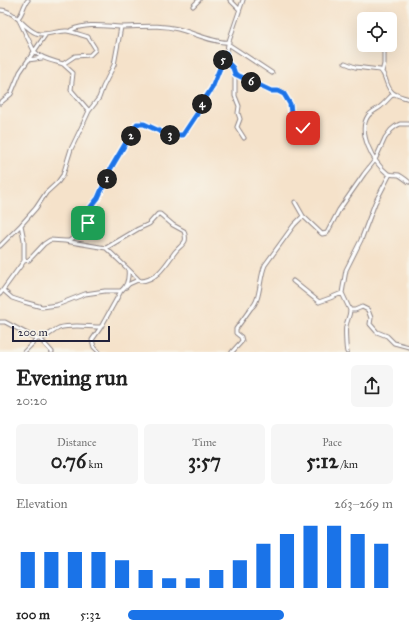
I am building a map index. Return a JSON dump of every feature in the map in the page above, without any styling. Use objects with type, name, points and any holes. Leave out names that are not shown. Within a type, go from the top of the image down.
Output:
[{"type":"street","points":[[18,18],[28,0]]},
{"type":"street","points":[[193,6],[199,0]]},
{"type":"street","points":[[230,0],[239,9]]},
{"type":"street","points":[[65,241],[69,241],[86,228],[90,208],[98,198],[111,168],[130,138],[134,126],[140,123],[153,127],[168,135],[183,135],[212,88],[226,53],[243,0]]},
{"type":"street","points":[[0,10],[8,11],[35,33],[46,34],[56,31],[71,32],[88,37],[95,50],[90,55],[75,56],[63,64]]},
{"type":"street","points":[[18,18],[34,51],[37,54],[63,64],[73,73],[71,90],[89,112]]},
{"type":"street","points":[[71,30],[79,27],[95,25],[121,27],[156,26],[177,28],[219,42],[228,43],[272,73]]},
{"type":"street","points":[[0,246],[21,225],[36,208],[46,193],[63,175],[71,149],[89,112],[100,98],[103,87],[114,65],[121,27]]},
{"type":"street","points":[[0,103],[11,94],[20,72],[46,34]]},
{"type":"street","points":[[384,52],[382,72],[387,86],[393,94],[409,99]]},
{"type":"street","points":[[226,53],[227,62],[233,68],[235,74],[236,96],[240,118],[238,127],[244,138]]},
{"type":"street","points":[[28,60],[44,57]]},
{"type":"street","points":[[345,62],[355,67],[376,69],[382,72]]},
{"type":"street","points":[[235,74],[271,91],[278,91],[284,94],[290,104],[292,121],[316,134]]},
{"type":"street","points":[[393,94],[385,103],[370,114],[364,123],[366,139],[375,160],[387,173],[399,175],[409,182]]},
{"type":"street","points":[[295,202],[303,216],[322,234],[327,233],[339,210],[375,160],[382,143],[391,130],[400,124],[409,124]]},
{"type":"street","points":[[343,352],[346,339],[345,326],[350,314],[350,310],[342,293],[346,270],[361,240],[375,203],[390,174]]},
{"type":"street","points":[[406,179],[409,176]]},
{"type":"street","points":[[99,352],[94,347],[92,340],[121,291],[129,284],[138,280],[146,280],[164,269],[185,240],[183,230],[158,214],[149,224],[138,228],[106,248]]},
{"type":"street","points":[[232,352],[242,341],[241,337],[236,333],[236,329],[254,306],[260,290],[262,271],[265,265],[294,225],[303,216]]},
{"type":"street","points":[[21,225],[24,261]]},
{"type":"street","points":[[0,294],[24,261],[29,260],[44,244],[50,240],[106,248],[138,280]]},
{"type":"street","points":[[125,288],[128,269]]},
{"type":"street","points":[[293,281],[319,302],[342,293]]},
{"type":"street","points":[[2,290],[12,298],[42,307],[57,305],[85,294],[105,291],[121,291]]},
{"type":"street","points":[[350,310],[352,311],[362,307],[366,308],[370,316],[370,324],[377,332],[387,336],[394,343],[409,348]]},
{"type":"street","points":[[0,322],[5,322],[39,339],[52,352]]},
{"type":"street","points":[[24,352],[39,339],[53,333],[58,329],[69,326],[101,327]]},
{"type":"street","points":[[345,347],[347,352]]},
{"type":"route","points":[[88,223],[90,208],[98,198],[111,168],[130,138],[134,126],[140,123],[153,127],[168,135],[183,135],[212,88],[226,53],[227,62],[233,68],[235,74],[271,91],[282,92],[287,97],[290,104],[292,121],[303,128]]}]
